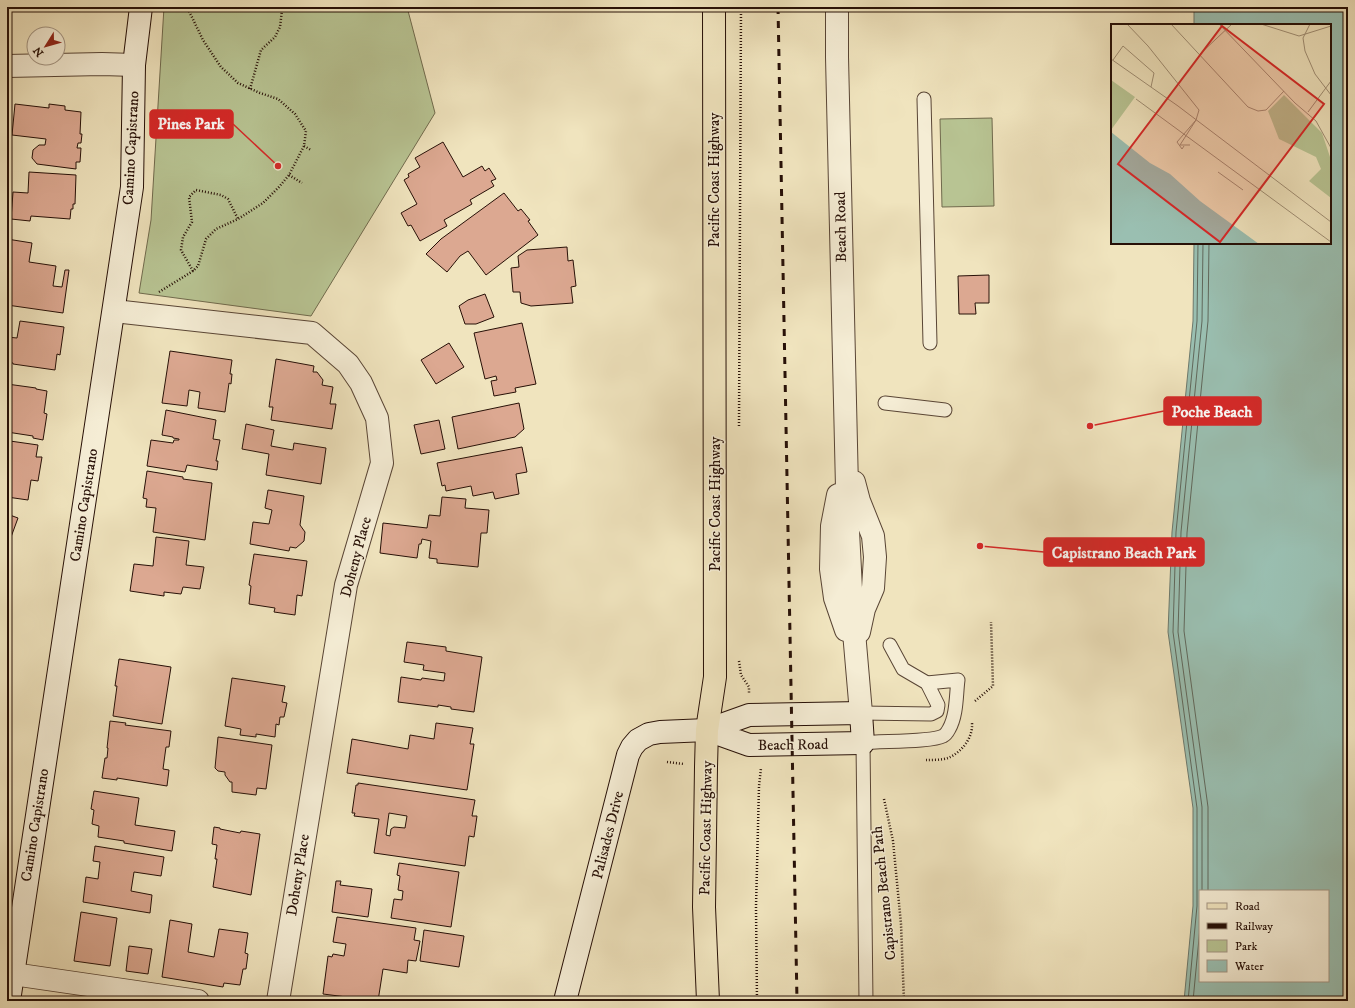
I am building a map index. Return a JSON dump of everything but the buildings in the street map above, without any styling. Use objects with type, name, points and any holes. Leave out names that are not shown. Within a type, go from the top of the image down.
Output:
[{"type":"main road","name":"Pacific Coast Highway","points":[[708,1001],[704,907],[707,730],[715,677],[714,7]]},
{"type":"street","name":"Camino Capistrano","points":[[9,1001],[10,974],[114,311],[132,187],[134,65],[141,7]]},
{"type":"street","name":"Beach Road","points":[[707,730],[749,745],[862,743],[851,602],[846,446],[837,7]]},
{"type":"street","points":[[7,66],[102,64],[134,65]]},
{"type":"street","name":"Doheny Place","points":[[114,311],[312,333],[348,364],[361,383],[377,418],[382,463],[346,585],[278,1001]]},
{"type":"street","name":"Beach Road","points":[[846,446],[859,501],[873,536],[875,557],[873,588],[862,618],[856,652]]},
{"type":"street","name":"Beach Road","points":[[707,730],[749,715],[860,713]]},
{"type":"street","name":"Palisades Drive","points":[[565,1001],[632,746],[638,740],[649,734],[660,732],[707,730]]},
{"type":"street","points":[[10,974],[198,1001]]},
{"type":"lane","points":[[924,99],[930,343]]},
{"type":"lane","points":[[885,403],[945,410]]},
{"type":"lane","points":[[860,713],[931,714],[937,711],[938,705],[927,683],[903,669],[890,645]]},
{"type":"lane","points":[[866,1001],[862,743],[932,739],[943,736],[949,728],[954,712],[958,680],[927,683]]},
{"type":"path","points":[[159,293],[193,272],[198,266],[206,239],[216,229],[238,219],[263,203],[289,175],[304,146],[306,131],[295,114],[278,99],[238,83],[222,67],[203,40],[187,7]]},
{"type":"path","points":[[250,89],[261,50],[275,36],[280,27],[282,10],[284,7]]},
{"type":"path","points":[[739,426],[741,7]]},
{"type":"path","points":[[304,146],[311,150]]},
{"type":"path","points":[[289,175],[302,183]]},
{"type":"path","points":[[193,272],[181,250],[183,237],[192,222],[189,197],[196,190],[221,195],[228,199],[238,219]]},
{"type":"path","points":[[739,655],[741,675],[749,687]]},
{"type":"path","points":[[757,1001],[756,907],[759,786],[761,766]]},
{"type":"path","name":"Capistrano Beach Path","points":[[883,796],[893,841],[901,924],[904,1001]]},
{"type":"green space","points":[[164,7],[407,7],[435,113],[311,316],[139,293],[151,220]]},
{"type":"green space","points":[[992,118],[994,206],[942,207],[940,119]]},
{"type":"water","points":[[1194,7],[1348,7],[1348,1001],[1184,1001],[1193,906],[1193,808],[1168,632],[1172,532],[1193,321],[1194,244],[1331,244],[1331,24],[1194,24]]},
{"type":"railway","points":[[778,7],[797,1001]]},
{"type":"place","name":"Pines Park","points":[[278,166]]},
{"type":"place","name":"Poche Beach","points":[[1090,426]]},
{"type":"place","name":"Capistrano Beach Park","points":[[980,546]]}]
